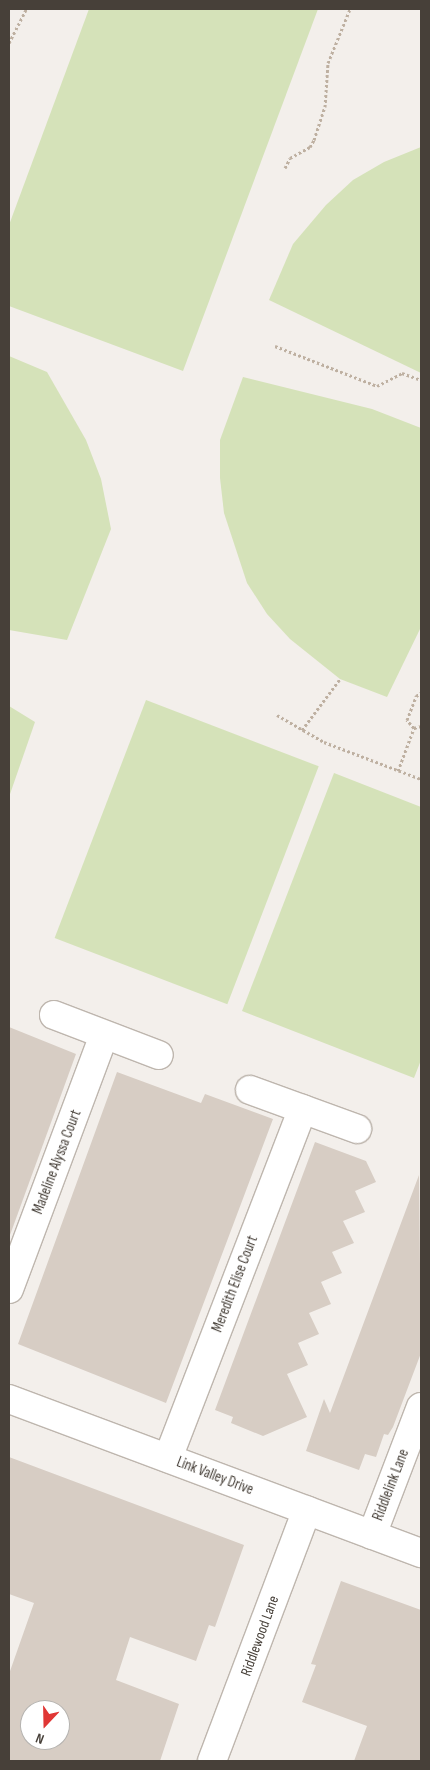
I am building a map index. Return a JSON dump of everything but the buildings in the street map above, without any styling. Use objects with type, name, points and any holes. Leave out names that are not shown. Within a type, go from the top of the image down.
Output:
[{"type":"street","points":[[54,1016],[159,1055]]},
{"type":"street","name":"Madeline Alyssa Court","points":[[9,1289],[104,1034]]},
{"type":"street","points":[[250,1090],[358,1129]]},
{"type":"street","name":"Meredith Elise Court","points":[[168,1458],[303,1109]]},
{"type":"street","name":"Link Valley Drive","points":[[9,1399],[421,1553]]},
{"type":"street","name":"Riddlelink Lane","points":[[372,1534],[421,1407]]},
{"type":"street","name":"Riddlewood Lane","points":[[212,1761],[306,1510]]},
{"type":"path","points":[[9,43],[26,9]]},
{"type":"path","points":[[285,168],[290,158],[310,147],[314,140],[324,107],[328,63],[350,9]]},
{"type":"path","points":[[275,346],[377,386],[402,373],[421,380]]},
{"type":"path","points":[[302,730],[340,679]]},
{"type":"path","points":[[414,728],[407,720],[416,696],[421,693]]},
{"type":"path","points":[[278,715],[302,730],[355,756],[421,779]]},
{"type":"path","points":[[414,728],[421,726]]},
{"type":"path","points":[[398,771],[414,728]]},
{"type":"green space","points":[[89,9],[318,9],[183,371],[9,306],[9,225]]},
{"type":"green space","points":[[421,147],[421,373],[269,300],[293,244],[326,205],[353,180],[384,162]]},
{"type":"green space","points":[[9,356],[47,372],[86,440],[101,479],[111,529],[67,640],[9,630]]},
{"type":"green space","points":[[243,377],[372,409],[421,428],[421,627],[387,697],[340,679],[290,639],[267,614],[247,583],[224,513],[220,478],[220,440]]},
{"type":"green space","points":[[146,700],[319,766],[227,1004],[55,938]]},
{"type":"green space","points":[[9,706],[35,722],[9,797]]},
{"type":"green space","points":[[334,773],[421,807],[421,1060],[414,1078],[242,1011]]}]
